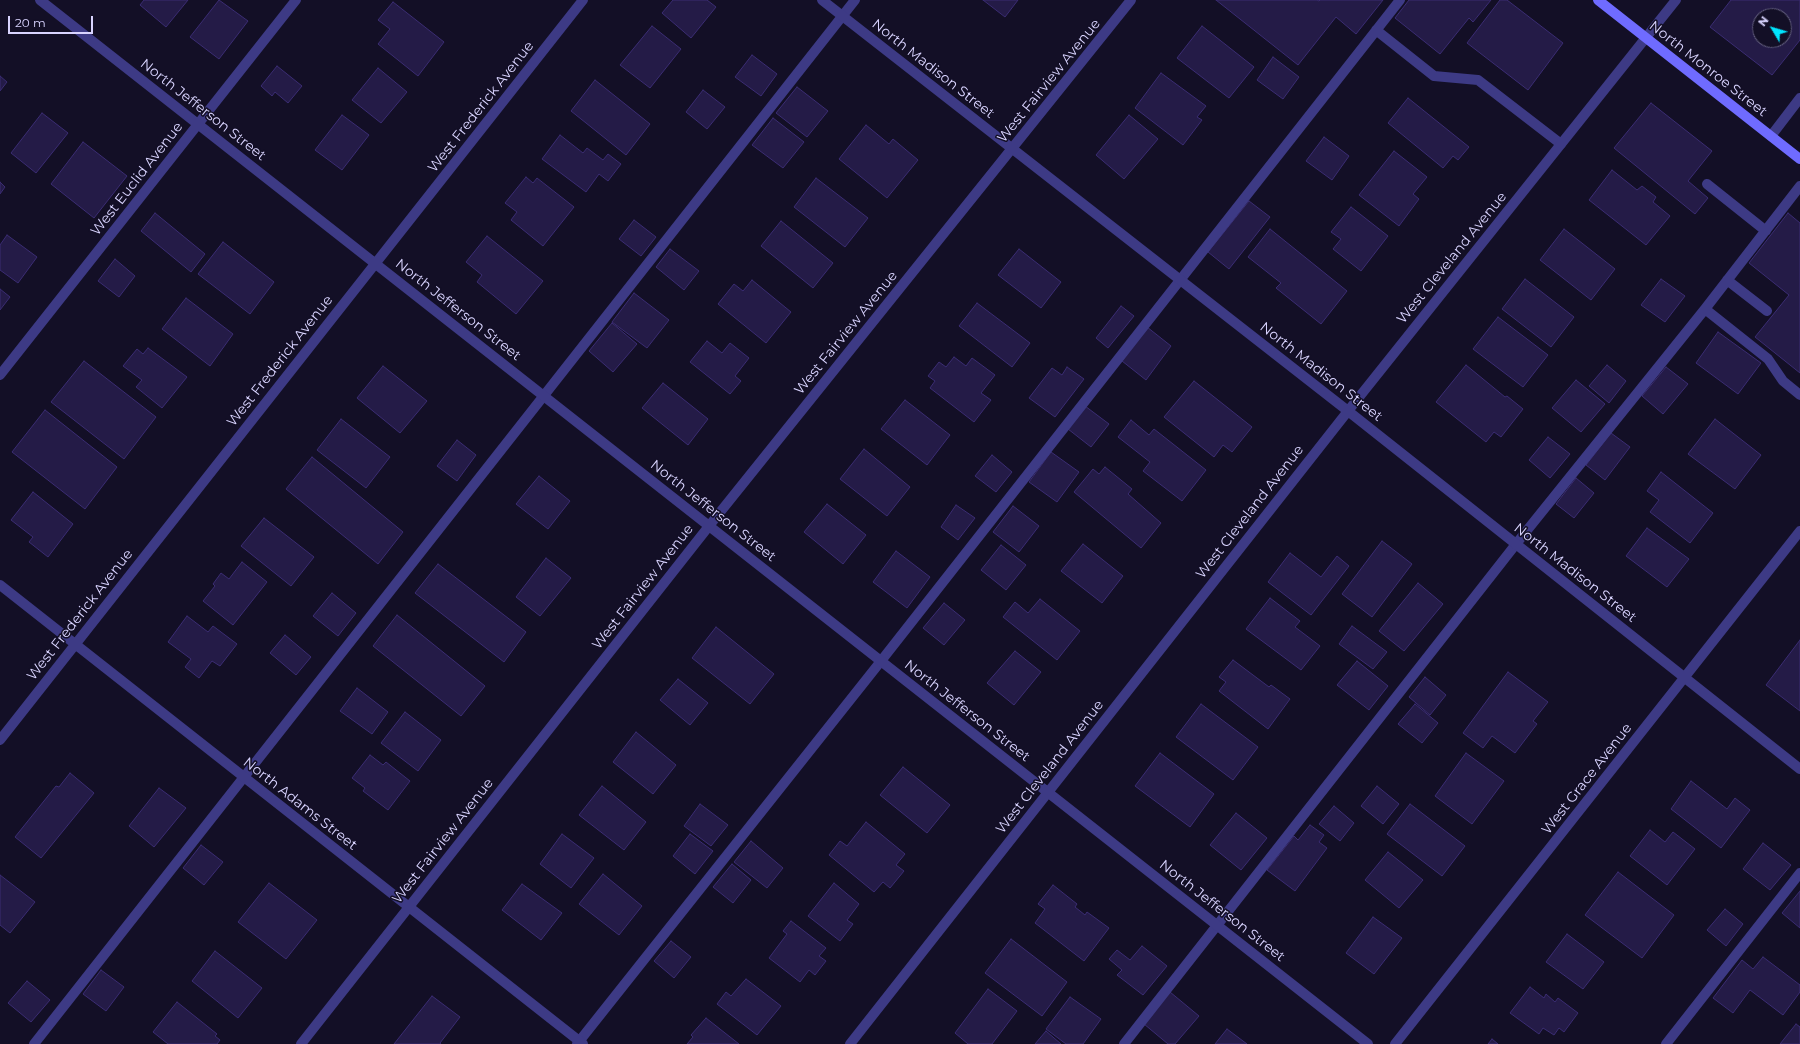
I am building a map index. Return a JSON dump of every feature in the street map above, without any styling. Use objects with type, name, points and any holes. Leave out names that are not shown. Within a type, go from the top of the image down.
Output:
[{"type":"main road","name":"North Monroe Street","points":[[1598,0],[1800,159]]},
{"type":"street","name":"North Jefferson Street","points":[[40,0],[1368,1044]]},
{"type":"street","name":"West Euclid Avenue","points":[[0,375],[296,0]]},
{"type":"street","name":"West Frederick Avenue","points":[[0,740],[583,0]]},
{"type":"street","name":"North Madison Street","points":[[822,0],[1348,411],[1800,769]]},
{"type":"street","points":[[34,1044],[855,0]]},
{"type":"street","name":"West Fairview Avenue","points":[[301,1044],[709,526],[1132,0]]},
{"type":"street","points":[[580,1043],[1179,279],[1400,0]]},
{"type":"street","name":"West Cleveland Avenue","points":[[850,1044],[1348,411],[1676,0]]},
{"type":"street","points":[[1376,30],[1434,76],[1478,80],[1561,144]]},
{"type":"street","points":[[1771,136],[1800,98]]},
{"type":"street","points":[[1707,184],[1766,231]]},
{"type":"street","points":[[1124,1044],[1516,544],[1705,309],[1800,186]]},
{"type":"street","points":[[1727,280],[1767,311]]},
{"type":"street","points":[[1705,309],[1768,359],[1783,381],[1800,395]]},
{"type":"street","name":"West Grace Avenue","points":[[1395,1044],[1800,531]]},
{"type":"street","name":"North Adams Street","points":[[0,585],[580,1043]]},
{"type":"street","points":[[1666,1044],[1800,873]]},
{"type":"building","points":[[144,0],[188,0],[166,27],[140,5]]},
{"type":"building","points":[[219,0],[248,21],[219,59],[190,37]]},
{"type":"building","points":[[673,0],[707,0],[716,7],[691,38],[662,13]]},
{"type":"building","points":[[983,0],[1018,0],[1005,17]]},
{"type":"building","points":[[1216,0],[1383,0],[1356,34],[1336,17],[1298,65]]},
{"type":"building","points":[[1409,0],[1491,0],[1473,22],[1469,18],[1440,54],[1395,18]]},
{"type":"building","points":[[1500,0],[1507,0],[1563,43],[1528,90],[1467,43]]},
{"type":"building","points":[[1731,0],[1800,0],[1800,40],[1772,75],[1710,27]]},
{"type":"building","points":[[393,2],[444,42],[418,76],[378,44],[390,29],[378,20]]},
{"type":"building","points":[[652,26],[681,49],[650,88],[620,65]]},
{"type":"building","points":[[1202,26],[1254,67],[1229,98],[1177,58]]},
{"type":"building","points":[[752,55],[777,74],[761,96],[735,77]]},
{"type":"building","points":[[1273,57],[1299,77],[1283,99],[1257,80]]},
{"type":"building","points":[[277,66],[302,86],[288,103],[275,92],[272,96],[261,86]]},
{"type":"building","points":[[378,68],[407,92],[381,123],[352,100]]},
{"type":"building","points":[[1161,73],[1206,106],[1197,117],[1202,120],[1183,145],[1135,108]]},
{"type":"building","points":[[0,76],[7,82],[0,91]]},
{"type":"building","points":[[595,80],[650,124],[626,155],[571,111]]},
{"type":"building","points":[[797,87],[828,111],[807,137],[776,113]]},
{"type":"building","points":[[703,90],[725,107],[707,129],[686,112]]},
{"type":"building","points":[[1408,98],[1469,147],[1458,160],[1453,156],[1443,168],[1388,123]]},
{"type":"building","points":[[1651,103],[1712,151],[1688,181],[1708,198],[1695,214],[1614,148]]},
{"type":"building","points":[[42,113],[68,133],[36,173],[11,153]]},
{"type":"building","points":[[342,115],[369,135],[342,170],[315,150]]},
{"type":"building","points":[[1129,115],[1158,139],[1124,179],[1096,155]]},
{"type":"building","points":[[773,118],[804,142],[783,168],[752,145]]},
{"type":"building","points":[[866,125],[889,144],[893,139],[918,160],[887,198],[839,159]]},
{"type":"building","points":[[560,135],[583,153],[587,148],[603,160],[608,154],[621,164],[608,181],[599,174],[586,192],[542,159]]},
{"type":"building","points":[[1324,137],[1349,156],[1332,180],[1306,161]]},
{"type":"building","points":[[83,142],[127,176],[94,218],[51,184]]},
{"type":"building","points":[[1394,151],[1427,177],[1413,194],[1419,199],[1399,226],[1359,195]]},
{"type":"building","points":[[1612,170],[1637,190],[1642,186],[1656,197],[1653,202],[1670,216],[1646,245],[1589,200]]},
{"type":"building","points":[[526,177],[533,183],[537,178],[574,207],[543,246],[511,220],[517,212],[505,203]]},
{"type":"building","points":[[816,178],[868,218],[845,247],[794,207]]},
{"type":"building","points":[[0,182],[5,187],[0,194]]},
{"type":"building","points":[[1249,201],[1270,217],[1229,269],[1208,252]]},
{"type":"building","points":[[1351,207],[1388,236],[1361,271],[1333,249],[1341,239],[1331,232]]},
{"type":"building","points":[[155,213],[205,254],[191,272],[141,231]]},
{"type":"building","points":[[1788,213],[1800,223],[1800,373],[1755,337],[1789,295],[1749,263]]},
{"type":"building","points":[[634,220],[656,237],[641,256],[619,239]]},
{"type":"building","points":[[781,221],[833,263],[813,288],[761,246]]},
{"type":"building","points":[[1270,229],[1347,291],[1321,324],[1276,288],[1281,283],[1248,257]]},
{"type":"building","points":[[1564,229],[1615,269],[1591,300],[1540,260]]},
{"type":"building","points":[[7,235],[37,257],[18,283],[0,270],[0,245]]},
{"type":"building","points":[[487,236],[543,281],[516,314],[477,282],[482,275],[466,262]]},
{"type":"building","points":[[223,242],[274,282],[250,314],[198,274]]},
{"type":"building","points":[[670,249],[699,271],[684,290],[656,267]]},
{"type":"building","points":[[1019,249],[1061,282],[1041,308],[998,275]]},
{"type":"building","points":[[115,259],[135,276],[119,297],[98,281]]},
{"type":"building","points":[[1525,279],[1574,317],[1551,347],[1502,309]]},
{"type":"building","points":[[1661,279],[1685,296],[1665,322],[1641,305]]},
{"type":"building","points":[[752,280],[791,312],[766,343],[718,304],[734,284],[743,291]]},
{"type":"building","points":[[0,289],[10,297],[0,310]]},
{"type":"building","points":[[634,293],[669,320],[647,348],[612,322]]},
{"type":"building","points":[[186,298],[233,334],[210,366],[162,329]]},
{"type":"building","points":[[977,303],[1030,343],[1012,367],[959,326]]},
{"type":"building","points":[[1121,306],[1134,316],[1108,348],[1096,338]]},
{"type":"building","points":[[1498,317],[1548,355],[1523,387],[1473,349]]},
{"type":"building","points":[[612,323],[637,344],[613,372],[589,351]]},
{"type":"building","points":[[1147,327],[1171,346],[1146,380],[1122,361]]},
{"type":"building","points":[[1718,332],[1761,363],[1738,394],[1696,363]]},
{"type":"building","points":[[707,341],[722,353],[730,343],[749,358],[735,376],[741,381],[730,394],[690,362]]},
{"type":"building","points":[[148,348],[187,377],[162,408],[136,387],[142,380],[123,366],[137,349],[143,354]]},
{"type":"building","points":[[954,357],[966,366],[972,358],[995,375],[981,393],[991,400],[974,422],[930,388],[935,381],[928,376],[939,362],[946,367]]},
{"type":"building","points":[[84,361],[156,417],[124,459],[51,402]]},
{"type":"building","points":[[1466,365],[1505,397],[1507,396],[1523,409],[1501,437],[1494,432],[1486,442],[1436,402]]},
{"type":"building","points":[[1607,365],[1626,381],[1609,403],[1589,386]]},
{"type":"building","points":[[383,366],[427,401],[400,433],[357,398]]},
{"type":"building","points":[[1067,367],[1084,379],[1055,417],[1029,398],[1052,368],[1062,375]]},
{"type":"building","points":[[1666,367],[1688,384],[1663,414],[1642,396]]},
{"type":"building","points":[[1576,380],[1605,404],[1581,432],[1552,408]]},
{"type":"building","points":[[1194,381],[1252,427],[1232,452],[1223,445],[1214,457],[1164,417]]},
{"type":"building","points":[[663,383],[708,419],[688,445],[642,408]]},
{"type":"building","points":[[905,400],[950,435],[927,465],[881,429]]},
{"type":"building","points":[[1085,406],[1109,424],[1091,447],[1068,429]]},
{"type":"building","points":[[45,410],[117,467],[85,509],[12,452]]},
{"type":"building","points":[[341,419],[390,457],[366,488],[317,450]]},
{"type":"building","points":[[1715,419],[1761,455],[1735,489],[1688,454]]},
{"type":"building","points":[[1131,420],[1149,435],[1154,429],[1206,470],[1182,501],[1143,471],[1150,462],[1118,437]]},
{"type":"building","points":[[1611,433],[1630,447],[1605,480],[1586,465]]},
{"type":"building","points":[[1548,437],[1570,454],[1550,478],[1529,460]]},
{"type":"building","points":[[457,440],[476,455],[457,481],[437,466]]},
{"type":"building","points":[[864,449],[910,487],[887,516],[840,479]]},
{"type":"building","points":[[1051,452],[1079,472],[1057,502],[1029,482]]},
{"type":"building","points":[[992,455],[1012,472],[996,492],[975,476]]},
{"type":"building","points":[[312,457],[403,532],[378,564],[286,489]]},
{"type":"building","points":[[1105,467],[1132,489],[1128,494],[1161,523],[1141,548],[1074,492],[1093,469],[1099,474]]},
{"type":"building","points":[[1661,472],[1713,513],[1690,543],[1650,512],[1659,500],[1647,491]]},
{"type":"building","points":[[539,476],[570,501],[548,529],[516,504]]},
{"type":"building","points":[[1576,478],[1594,493],[1574,518],[1556,504]]},
{"type":"building","points":[[33,492],[73,524],[48,557],[29,542],[33,537],[11,520]]},
{"type":"building","points":[[827,504],[866,535],[843,564],[804,532]]},
{"type":"building","points":[[956,505],[975,518],[958,540],[941,527]]},
{"type":"building","points":[[1013,506],[1039,526],[1019,552],[993,532]]},
{"type":"building","points":[[264,518],[314,557],[291,586],[241,546]]},
{"type":"building","points":[[1647,528],[1689,559],[1667,587],[1626,556]]},
{"type":"building","points":[[1382,541],[1412,564],[1372,617],[1342,594]]},
{"type":"building","points":[[1083,544],[1123,576],[1102,603],[1061,571]]},
{"type":"building","points":[[1001,545],[1026,565],[1006,590],[981,570]]},
{"type":"building","points":[[896,551],[930,577],[907,608],[873,582]]},
{"type":"building","points":[[1290,553],[1321,577],[1337,556],[1349,566],[1311,615],[1268,582]]},
{"type":"building","points":[[546,558],[571,578],[540,616],[516,597]]},
{"type":"building","points":[[242,562],[267,582],[233,625],[203,601],[215,586],[213,584],[221,573],[229,579]]},
{"type":"building","points":[[438,564],[526,632],[504,662],[415,593]]},
{"type":"building","points":[[1418,583],[1443,604],[1404,651],[1379,631]]},
{"type":"building","points":[[332,593],[356,613],[338,636],[313,616]]},
{"type":"building","points":[[1270,598],[1300,621],[1295,627],[1320,646],[1301,670],[1246,629]]},
{"type":"building","points":[[1040,599],[1080,631],[1057,660],[1003,617],[1015,602],[1028,613]]},
{"type":"building","points":[[944,603],[965,620],[944,645],[923,628]]},
{"type":"building","points":[[397,615],[485,686],[461,716],[373,646]]},
{"type":"building","points":[[187,616],[208,632],[213,626],[237,644],[220,666],[212,661],[199,678],[185,667],[191,659],[168,642]]},
{"type":"building","points":[[1352,626],[1387,652],[1373,669],[1339,644]]},
{"type":"building","points":[[716,627],[774,674],[750,704],[692,658]]},
{"type":"building","points":[[285,635],[311,657],[296,675],[270,653]]},
{"type":"building","points":[[1800,640],[1800,711],[1766,685]]},
{"type":"building","points":[[1015,651],[1041,672],[1014,705],[987,683]]},
{"type":"building","points":[[1233,660],[1269,687],[1271,685],[1290,699],[1268,729],[1219,691],[1226,682],[1219,677]]},
{"type":"building","points":[[1357,661],[1388,686],[1369,710],[1337,685]]},
{"type":"building","points":[[1508,672],[1548,702],[1533,721],[1537,724],[1515,753],[1492,736],[1483,748],[1463,733]]},
{"type":"building","points":[[1425,677],[1446,695],[1430,715],[1409,697]]},
{"type":"building","points":[[678,679],[708,703],[690,725],[660,700]]},
{"type":"building","points":[[357,688],[388,712],[372,734],[340,711]]},
{"type":"building","points":[[1201,704],[1258,747],[1233,780],[1176,737]]},
{"type":"building","points":[[1415,704],[1438,723],[1422,743],[1398,724]]},
{"type":"building","points":[[405,712],[441,740],[418,771],[381,743]]},
{"type":"building","points":[[636,732],[676,765],[653,794],[613,762]]},
{"type":"building","points":[[1160,753],[1214,794],[1190,827],[1135,786]]},
{"type":"building","points":[[1466,753],[1504,781],[1472,824],[1435,796]]},
{"type":"building","points":[[370,755],[383,765],[386,762],[410,781],[388,810],[363,791],[365,788],[352,778]]},
{"type":"building","points":[[903,767],[950,805],[927,833],[880,795]]},
{"type":"building","points":[[70,773],[94,793],[41,858],[15,837],[56,786],[59,787]]},
{"type":"building","points":[[1691,781],[1727,809],[1735,798],[1750,810],[1721,848],[1671,809]]},
{"type":"building","points":[[602,786],[646,822],[624,850],[579,815]]},
{"type":"building","points":[[1377,786],[1399,804],[1383,824],[1361,806]]},
{"type":"building","points":[[159,788],[186,808],[154,847],[129,826]]},
{"type":"building","points":[[700,804],[728,825],[711,846],[684,826]]},
{"type":"building","points":[[1410,804],[1465,846],[1442,876],[1387,834]]},
{"type":"building","points":[[1334,806],[1354,823],[1340,841],[1319,824]]},
{"type":"building","points":[[1236,813],[1267,838],[1241,870],[1210,845]]},
{"type":"building","points":[[866,822],[905,854],[896,865],[904,871],[890,888],[883,882],[874,892],[829,855],[840,841],[847,846]]},
{"type":"building","points":[[1310,825],[1324,835],[1319,842],[1327,848],[1295,891],[1267,870],[1294,836],[1298,840]]},
{"type":"building","points":[[1650,830],[1665,842],[1673,832],[1695,849],[1667,885],[1630,856]]},
{"type":"building","points":[[562,834],[594,858],[571,888],[540,864]]},
{"type":"building","points":[[690,834],[713,851],[695,874],[673,856]]},
{"type":"building","points":[[751,841],[783,868],[767,888],[734,862]]},
{"type":"building","points":[[1763,843],[1791,865],[1770,890],[1743,869]]},
{"type":"building","points":[[201,845],[223,862],[204,885],[183,868]]},
{"type":"building","points":[[1388,852],[1423,880],[1399,908],[1365,880]]},
{"type":"building","points":[[732,864],[751,880],[733,903],[713,887]]},
{"type":"building","points":[[1618,872],[1674,915],[1642,958],[1585,915]]},
{"type":"building","points":[[603,874],[642,906],[619,935],[579,904]]},
{"type":"building","points":[[0,875],[35,902],[10,933],[0,925]]},
{"type":"building","points":[[269,883],[317,920],[286,959],[238,922]]},
{"type":"building","points":[[834,883],[859,904],[847,920],[853,924],[840,941],[808,916]]},
{"type":"building","points":[[522,884],[562,913],[541,940],[502,910]]},
{"type":"building","points":[[1053,885],[1077,904],[1075,907],[1085,915],[1087,912],[1109,928],[1084,961],[1035,923],[1045,909],[1038,904]]},
{"type":"building","points":[[1800,891],[1800,928],[1782,913]]},
{"type":"building","points":[[1725,909],[1743,924],[1726,946],[1707,930]]},
{"type":"building","points":[[1373,917],[1402,938],[1374,974],[1346,953]]},
{"type":"building","points":[[791,921],[826,948],[819,956],[826,961],[815,975],[809,970],[800,982],[769,958],[787,934],[783,931]]},
{"type":"building","points":[[1567,934],[1604,962],[1583,989],[1546,962]]},
{"type":"building","points":[[1011,939],[1067,982],[1042,1016],[985,973]]},
{"type":"building","points":[[671,941],[691,957],[674,978],[654,961]]},
{"type":"building","points":[[1142,946],[1167,966],[1143,995],[1117,975],[1122,970],[1109,959],[1117,950],[1130,960]]},
{"type":"building","points":[[215,951],[262,988],[238,1018],[192,981]]},
{"type":"building","points":[[1763,957],[1800,985],[1800,992],[1783,1015],[1750,990],[1733,1013],[1713,998],[1742,960],[1753,969]]},
{"type":"building","points":[[101,970],[124,987],[106,1011],[83,994]]},
{"type":"building","points":[[746,979],[781,1006],[757,1035],[717,1004],[726,992],[731,996]]},
{"type":"building","points":[[27,981],[50,1000],[31,1022],[8,1003]]},
{"type":"building","points":[[1530,987],[1544,998],[1546,994],[1555,1002],[1558,998],[1578,1013],[1564,1032],[1559,1028],[1554,1035],[1543,1028],[1539,1034],[1510,1013]]},
{"type":"building","points":[[988,989],[1017,1011],[992,1044],[968,1044],[955,1033]]},
{"type":"building","points":[[1170,992],[1199,1016],[1175,1044],[1168,1044],[1144,1024]]},
{"type":"building","points":[[432,996],[460,1017],[440,1043],[441,1044],[394,1044]]},
{"type":"building","points":[[1070,997],[1101,1019],[1083,1044],[1066,1044],[1046,1029]]},
{"type":"building","points":[[177,1002],[217,1034],[215,1036],[220,1040],[217,1044],[168,1044],[153,1032]]},
{"type":"building","points":[[706,1018],[739,1044],[687,1044],[693,1037],[691,1035]]},
{"type":"building","points":[[1796,1024],[1800,1027],[1800,1044],[1780,1044]]},
{"type":"building","points":[[1227,1029],[1247,1044],[1215,1044]]},
{"type":"building","points":[[1046,1031],[1061,1044],[1035,1044]]},
{"type":"building","points":[[1492,1039],[1498,1044],[1488,1044]]}]
